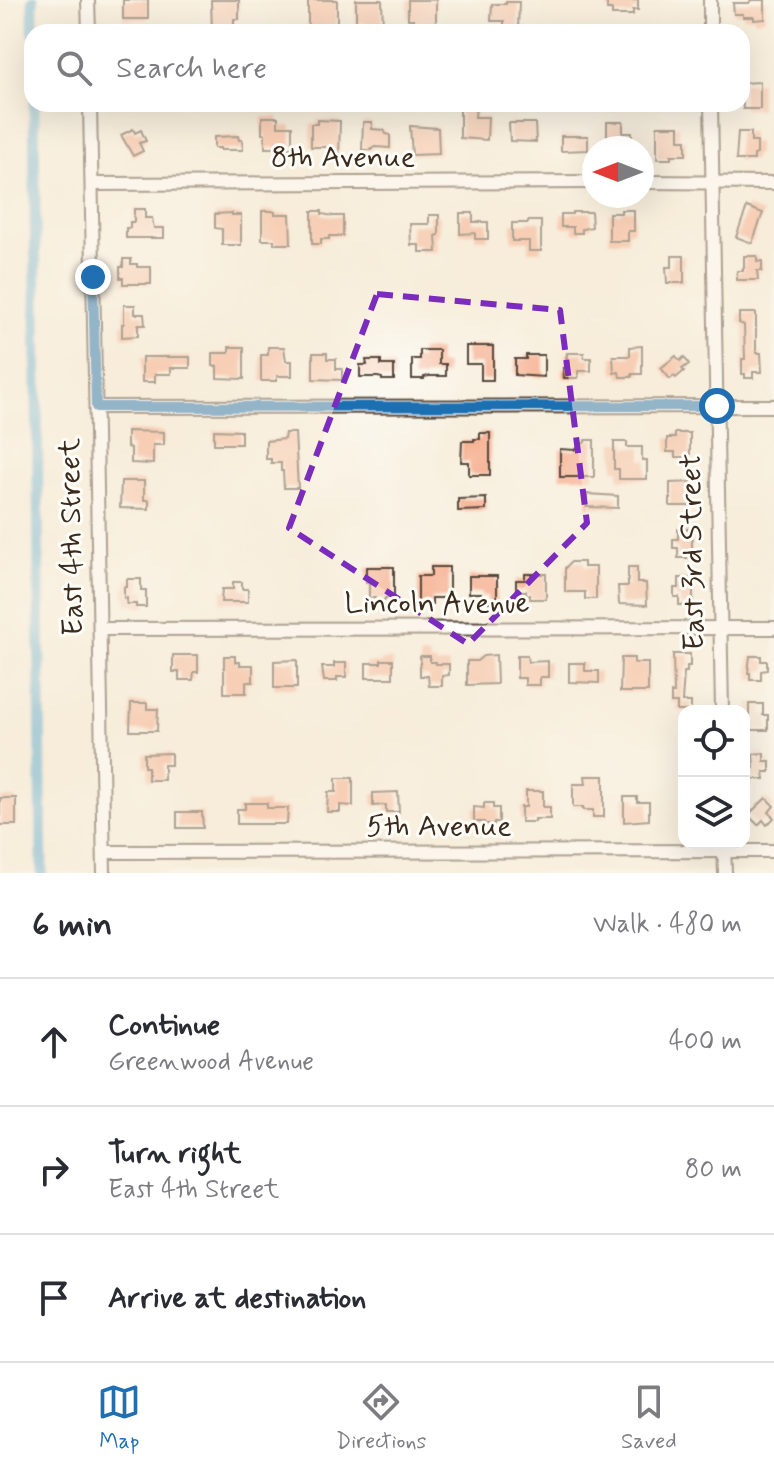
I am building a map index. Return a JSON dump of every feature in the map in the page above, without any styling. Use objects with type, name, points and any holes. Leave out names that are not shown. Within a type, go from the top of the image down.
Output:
[{"type":"street","points":[[88,0],[89,24]]},
{"type":"street","points":[[710,0],[710,24]]},
{"type":"street","name":"East 4th Street","points":[[90,112],[104,873]]},
{"type":"street","name":"East 3rd Street","points":[[711,112],[722,705]]},
{"type":"street","name":"8th Avenue","points":[[92,184],[582,182]]},
{"type":"street","points":[[654,182],[774,183]]},
{"type":"street","points":[[96,407],[774,406]]},
{"type":"street","name":"Lincoln Avenue","points":[[100,629],[774,628]]},
{"type":"street","name":"5th Avenue","points":[[104,852],[678,848]]},
{"type":"street","points":[[724,849],[725,873]]},
{"type":"street","name":"5th Avenue","points":[[741,849],[774,851]]},
{"type":"highlighted area","points":[[377,294],[560,310],[587,523],[468,644],[289,528]]},
{"type":"building","points":[[123,0],[148,0],[148,19],[123,19]]},
{"type":"building","points":[[211,0],[239,0],[239,19],[234,19],[234,24],[212,24]]},
{"type":"building","points":[[308,0],[337,0],[337,24],[308,24]]},
{"type":"building","points":[[356,0],[382,0],[383,24],[356,23]]},
{"type":"building","points":[[408,0],[436,0],[436,24],[413,24],[413,19],[408,19]]},
{"type":"building","points":[[607,0],[638,0],[638,10],[633,10],[633,15],[612,15],[612,10],[607,10]]},
{"type":"building","points":[[751,0],[765,0],[765,19],[754,20],[754,17],[734,14],[733,3],[749,3]]},
{"type":"building","points":[[519,2],[518,24],[491,21],[492,4]]},
{"type":"building","points":[[760,82],[760,109],[750,109],[750,83]]},
{"type":"building","points":[[460,112],[475,112],[475,117],[488,117],[487,140],[460,138]]},
{"type":"building","points":[[262,117],[278,117],[278,126],[292,126],[292,148],[265,148]]},
{"type":"building","points":[[317,120],[340,121],[339,157],[329,157],[329,147],[311,147],[311,124],[317,124]]},
{"type":"building","points":[[363,122],[372,122],[372,129],[384,130],[390,135],[390,148],[362,150]]},
{"type":"building","points":[[607,122],[623,122],[623,133],[632,133],[632,136],[607,136]]},
{"type":"building","points":[[509,123],[535,123],[536,142],[510,141]]},
{"type":"building","points":[[410,126],[438,128],[439,154],[412,155]]},
{"type":"building","points":[[657,126],[679,126],[679,140],[686,140],[686,155],[657,159]]},
{"type":"building","points":[[133,129],[135,133],[141,130],[146,141],[139,143],[143,151],[133,156],[121,135]]},
{"type":"building","points":[[738,132],[751,132],[751,142],[757,142],[754,160],[736,160]]},
{"type":"building","points":[[238,136],[242,140],[243,150],[214,148],[214,137]]},
{"type":"building","points":[[561,136],[582,136],[582,150],[561,151]]},
{"type":"building","points":[[747,207],[763,213],[752,243],[736,237]]},
{"type":"building","points":[[134,209],[145,209],[145,218],[152,218],[154,228],[164,228],[164,238],[126,238],[126,228],[134,222]]},
{"type":"building","points":[[621,210],[634,210],[634,231],[628,231],[628,241],[609,241],[609,213],[621,213]]},
{"type":"building","points":[[262,211],[290,214],[291,244],[262,240]]},
{"type":"building","points":[[312,211],[343,216],[343,236],[329,236],[329,239],[321,239],[321,244],[312,244]]},
{"type":"building","points":[[591,212],[592,227],[582,229],[582,233],[573,233],[573,227],[561,227],[561,214]]},
{"type":"building","points":[[460,213],[473,213],[473,222],[488,222],[488,239],[475,239],[475,233],[460,234]]},
{"type":"building","points":[[215,214],[241,215],[241,245],[222,245],[222,229],[215,228]]},
{"type":"building","points":[[429,215],[439,215],[437,252],[419,252],[419,245],[411,245],[410,224],[429,224]]},
{"type":"building","points":[[541,221],[541,251],[529,251],[529,241],[512,241],[512,223]]},
{"type":"building","points":[[672,256],[684,256],[684,283],[667,283],[666,267],[672,267]]},
{"type":"building","points":[[744,256],[757,256],[757,262],[762,261],[762,271],[757,271],[758,280],[737,280],[737,271],[744,268]]},
{"type":"building","points":[[123,259],[131,259],[131,264],[137,264],[137,267],[151,267],[151,284],[123,284],[120,267],[123,267]]},
{"type":"building","points":[[124,305],[135,305],[135,314],[144,314],[145,325],[138,325],[138,336],[122,337]]},
{"type":"building","points":[[739,313],[756,313],[756,353],[761,353],[762,372],[753,372],[753,378],[745,378],[742,374],[744,325],[739,323]]},
{"type":"building","points":[[466,346],[493,346],[493,380],[481,380],[481,364],[466,364]]},
{"type":"building","points":[[642,346],[642,374],[620,377],[619,372],[614,373],[613,356],[630,356],[630,347]]},
{"type":"building","points":[[229,347],[244,347],[244,379],[217,378],[213,353],[229,353]]},
{"type":"building","points":[[268,347],[284,347],[286,361],[292,361],[292,376],[277,376],[277,381],[261,381],[261,355],[268,355]]},
{"type":"building","points":[[420,350],[439,350],[439,364],[446,364],[446,376],[412,379],[412,359],[420,359]]},
{"type":"building","points":[[313,353],[327,353],[327,359],[336,359],[336,369],[342,369],[342,380],[313,379]]},
{"type":"building","points":[[567,353],[584,353],[584,358],[591,358],[591,371],[578,371],[578,378],[564,378]]},
{"type":"building","points":[[526,355],[544,355],[544,377],[515,375],[515,359],[526,359]]},
{"type":"building","points":[[676,356],[680,361],[684,357],[689,364],[676,378],[670,379],[661,368]]},
{"type":"building","points":[[142,357],[190,357],[190,368],[171,368],[171,374],[155,374],[155,382],[142,382]]},
{"type":"building","points":[[366,360],[381,360],[381,365],[394,365],[394,380],[360,377],[360,365],[367,365]]},
{"type":"building","points":[[214,430],[241,431],[241,444],[214,444]]},
{"type":"building","points":[[127,431],[164,432],[164,445],[153,445],[153,464],[131,463]]},
{"type":"building","points":[[285,433],[295,433],[298,488],[284,488],[281,463],[271,463],[271,459],[266,459],[266,441],[284,439]]},
{"type":"building","points":[[480,433],[490,433],[490,475],[469,475],[469,462],[461,462],[462,441],[480,439]]},
{"type":"building","points":[[675,433],[690,433],[690,457],[675,457],[675,452],[667,452],[667,438],[675,438]]},
{"type":"building","points":[[585,440],[594,440],[594,477],[560,477],[560,449],[575,450]]},
{"type":"building","points":[[614,442],[627,442],[627,447],[642,447],[642,460],[647,460],[647,479],[619,479],[619,469],[614,469]]},
{"type":"building","points":[[121,481],[144,481],[144,500],[149,500],[149,509],[120,508]]},
{"type":"building","points":[[692,482],[692,506],[670,506],[670,483]]},
{"type":"building","points":[[587,494],[618,496],[618,508],[587,507]]},
{"type":"building","points":[[486,498],[486,510],[458,511],[458,499]]},
{"type":"building","points":[[678,529],[692,529],[692,558],[678,558],[678,548],[673,548],[673,539],[678,539]]},
{"type":"building","points":[[571,562],[584,562],[584,567],[596,567],[596,599],[585,599],[585,592],[565,592],[565,568]]},
{"type":"building","points":[[366,567],[394,567],[394,597],[385,600],[369,598]]},
{"type":"building","points":[[431,567],[449,567],[449,598],[432,598],[432,604],[418,604],[418,576],[431,576]]},
{"type":"building","points":[[628,567],[637,567],[637,583],[646,583],[647,605],[619,604],[618,586],[628,586]]},
{"type":"building","points":[[525,574],[546,574],[546,599],[530,599],[526,591],[516,591],[516,580],[525,580]]},
{"type":"building","points":[[469,576],[497,576],[497,602],[487,602],[487,596],[481,596],[481,593],[469,593]]},
{"type":"building","points":[[679,578],[693,578],[693,605],[679,605],[679,597],[674,597],[674,588],[679,588]]},
{"type":"building","points":[[127,579],[141,579],[141,590],[146,590],[146,607],[127,604],[124,587],[127,587]]},
{"type":"building","points":[[233,582],[242,582],[242,589],[248,589],[248,602],[221,602],[222,589],[233,589]]},
{"type":"building","points":[[673,654],[690,654],[690,666],[684,672],[682,702],[691,702],[691,705],[678,705],[677,711],[677,703],[671,703],[671,693],[674,693]]},
{"type":"building","points":[[173,655],[198,655],[198,672],[194,672],[193,680],[179,680],[179,672],[173,672]]},
{"type":"building","points":[[496,655],[497,684],[467,685],[467,661]]},
{"type":"building","points":[[224,656],[235,656],[235,662],[240,662],[240,665],[253,665],[253,682],[246,682],[246,693],[224,693]]},
{"type":"building","points":[[420,656],[430,656],[430,662],[436,664],[449,664],[449,675],[442,676],[442,686],[429,686],[428,676],[420,676]]},
{"type":"building","points":[[517,656],[527,656],[528,662],[548,661],[548,677],[540,677],[540,685],[525,685],[525,678],[517,678]]},
{"type":"building","points":[[750,656],[761,656],[761,661],[767,661],[767,670],[761,671],[761,680],[750,680]]},
{"type":"building","points":[[621,658],[634,658],[634,663],[648,663],[648,692],[620,692]]},
{"type":"building","points":[[297,660],[297,688],[274,688],[274,661]]},
{"type":"building","points":[[381,660],[393,660],[393,678],[366,678],[366,663],[381,663]]},
{"type":"building","points":[[334,663],[346,663],[346,677],[324,681],[322,667],[334,667]]},
{"type":"building","points":[[569,663],[585,663],[585,671],[599,671],[599,683],[569,682]]},
{"type":"building","points":[[131,703],[147,703],[147,709],[158,709],[157,731],[130,731]]},
{"type":"building","points":[[763,704],[763,715],[768,715],[768,730],[750,730],[749,705]]},
{"type":"building","points":[[171,753],[171,765],[164,765],[164,780],[148,780],[144,754]]},
{"type":"building","points":[[764,753],[764,761],[770,761],[770,772],[764,772],[765,779],[750,779],[750,768],[754,768],[753,754]]},
{"type":"building","points":[[585,776],[604,776],[604,817],[593,817],[593,810],[573,807],[573,784],[586,784]]},
{"type":"building","points":[[336,778],[353,778],[353,806],[340,805],[340,812],[327,812],[328,792],[336,792]]},
{"type":"building","points":[[526,791],[543,791],[543,807],[550,807],[550,819],[521,822],[521,807],[526,807]]},
{"type":"building","points":[[398,792],[399,812],[386,812],[386,805],[373,806],[373,793]]},
{"type":"building","points":[[624,797],[637,797],[637,802],[649,802],[649,820],[624,822]]},
{"type":"building","points":[[0,798],[16,798],[16,825],[0,825]]},
{"type":"building","points":[[766,798],[774,806],[769,812],[774,818],[767,825],[763,820],[758,825],[750,813]]},
{"type":"building","points":[[245,803],[267,803],[267,808],[288,808],[287,824],[237,824],[237,809],[245,809]]},
{"type":"building","points":[[484,803],[493,803],[493,808],[499,808],[499,822],[474,822],[474,807],[484,808]]},
{"type":"building","points":[[177,812],[202,812],[203,828],[177,828]]},
{"type":"waterway","points":[[33,0],[33,24]]},
{"type":"waterway","points":[[34,112],[42,873]]},
{"type":"route","points":[[93,277],[96,407],[717,406]]}]
